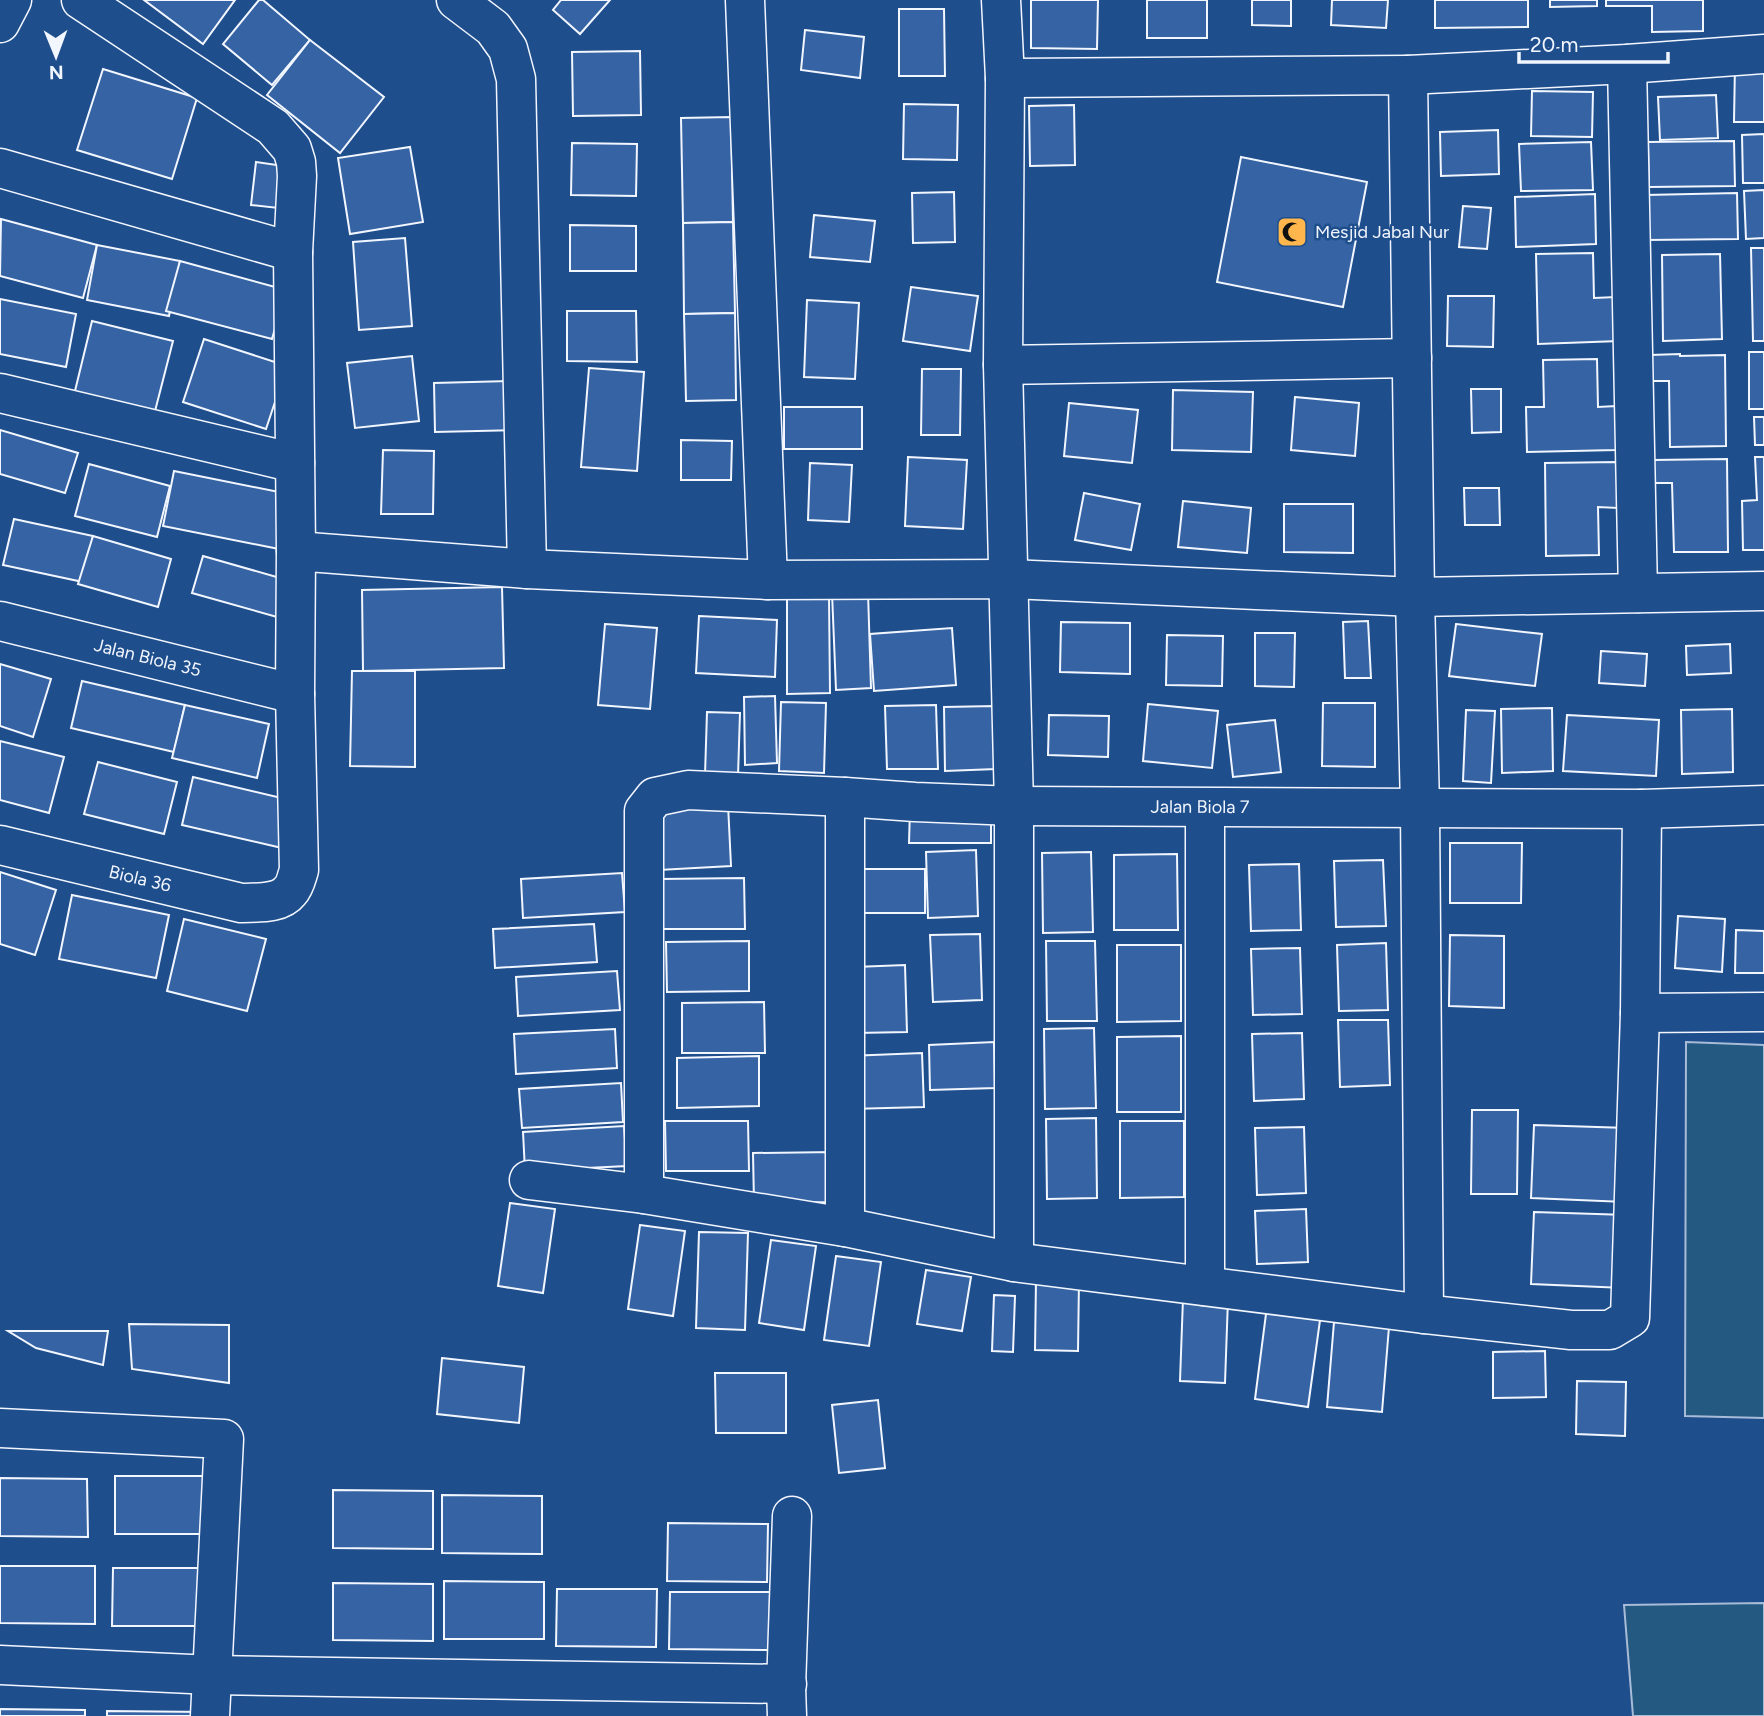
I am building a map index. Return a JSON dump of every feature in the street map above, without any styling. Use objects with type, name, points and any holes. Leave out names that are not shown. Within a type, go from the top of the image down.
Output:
[{"type":"street","points":[[0,23],[12,0]]},
{"type":"street","points":[[81,0],[273,127],[292,149],[297,176],[293,252],[295,694]]},
{"type":"street","points":[[456,0],[493,28],[508,49],[516,79],[527,569]]},
{"type":"street","points":[[745,0],[768,580]]},
{"type":"street","points":[[1001,0],[1005,78],[1003,365],[1014,806],[1014,1262]]},
{"type":"street","points":[[1005,78],[1408,75],[1764,54]]},
{"type":"street","points":[[1627,64],[1638,593]]},
{"type":"street","points":[[1408,75],[1420,808],[1424,1314]]},
{"type":"street","points":[[0,168],[293,252]]},
{"type":"street","points":[[1003,365],[1412,358]]},
{"type":"street","points":[[0,393],[295,463]]},
{"type":"street","points":[[296,551],[527,569],[768,580],[1009,579],[1415,597],[1764,591]]},
{"type":"street","name":"Jalan Biola 35","points":[[0,621],[295,694]]},
{"type":"street","name":"Biola 36","points":[[0,845],[241,903],[281,899],[291,890],[299,870],[295,694]]},
{"type":"street","name":"Jalan Biola 7","points":[[644,1194],[644,811],[655,797],[688,790],[1014,806],[1642,809],[1764,805]]},
{"type":"street","points":[[845,797],[845,1227]]},
{"type":"street","points":[[1205,808],[1206,1286]]},
{"type":"street","points":[[529,1180],[644,1194],[845,1227],[1014,1262],[1424,1314],[1571,1330],[1609,1330],[1630,1318],[1640,1013],[1642,809]]},
{"type":"street","points":[[1640,1013],[1764,1012]]},
{"type":"street","points":[[0,1428],[224,1439],[210,1716]]},
{"type":"street","points":[[0,1665],[787,1700],[792,1516]]},
{"type":"shaded area","points":[[1686,1042],[1764,1045],[1764,1418],[1685,1416]]},
{"type":"shaded area","points":[[1764,1603],[1764,1716],[1633,1716],[1624,1605]]},
{"type":"building","points":[[144,0],[235,0],[203,44]]},
{"type":"building","points":[[259,0],[263,0],[310,40],[272,85],[223,44]]},
{"type":"building","points":[[561,0],[610,0],[580,34],[553,10]]},
{"type":"building","points":[[1031,0],[1098,0],[1097,49],[1031,48]]},
{"type":"building","points":[[1147,0],[1207,0],[1207,38],[1147,38]]},
{"type":"building","points":[[1252,0],[1291,0],[1291,26],[1252,25]]},
{"type":"building","points":[[1332,0],[1388,0],[1386,28],[1331,25]]},
{"type":"building","points":[[1435,0],[1528,0],[1528,27],[1435,28]]},
{"type":"building","points":[[1550,0],[1597,0],[1597,6],[1550,7]]},
{"type":"building","points":[[1606,0],[1703,0],[1703,31],[1652,32],[1652,6],[1606,6]]},
{"type":"building","points":[[899,9],[944,9],[945,76],[899,76]]},
{"type":"building","points":[[805,30],[864,37],[860,78],[801,70]]},
{"type":"building","points":[[310,40],[384,97],[340,153],[267,95]]},
{"type":"building","points":[[640,51],[641,115],[573,116],[572,52]]},
{"type":"building","points":[[1735,64],[1764,64],[1764,122],[1734,122]]},
{"type":"building","points":[[103,69],[197,98],[172,179],[77,150]]},
{"type":"building","points":[[1532,91],[1593,92],[1592,137],[1531,136]]},
{"type":"building","points":[[1716,95],[1718,138],[1660,140],[1658,97]]},
{"type":"building","points":[[904,104],[958,105],[957,160],[903,159]]},
{"type":"building","points":[[1074,105],[1075,165],[1030,166],[1029,106]]},
{"type":"building","points":[[731,117],[733,222],[683,223],[681,118]]},
{"type":"building","points":[[1498,130],[1499,174],[1441,176],[1440,132]]},
{"type":"building","points":[[1764,134],[1764,183],[1743,183],[1742,135]]},
{"type":"building","points":[[1734,141],[1735,186],[1649,187],[1648,142]]},
{"type":"building","points":[[1591,142],[1593,190],[1521,191],[1519,144]]},
{"type":"building","points":[[572,143],[637,144],[636,196],[571,195]]},
{"type":"building","points":[[410,147],[423,222],[350,234],[338,158]]},
{"type":"building","name":"Mesjid Jabal Nur","points":[[1241,157],[1367,182],[1343,307],[1217,282]]},
{"type":"building","points":[[256,162],[291,167],[287,209],[251,205]]},
{"type":"building","points":[[1764,190],[1764,238],[1746,239],[1744,191]]},
{"type":"building","points":[[954,192],[955,242],[913,243],[912,193]]},
{"type":"building","points":[[1737,193],[1738,239],[1647,240],[1646,195]]},
{"type":"building","points":[[1595,194],[1596,244],[1516,247],[1515,197]]},
{"type":"building","points":[[1463,206],[1491,208],[1487,249],[1459,247]]},
{"type":"building","points":[[814,215],[875,221],[870,262],[810,257]]},
{"type":"building","points":[[1,219],[97,245],[83,298],[0,276]]},
{"type":"building","points":[[733,222],[735,313],[684,314],[683,223]]},
{"type":"building","points":[[570,225],[636,226],[636,271],[570,271]]},
{"type":"building","points":[[405,238],[412,326],[359,330],[353,242]]},
{"type":"building","points":[[97,245],[180,261],[169,316],[87,300]]},
{"type":"building","points":[[1751,248],[1764,248],[1764,341],[1753,341]]},
{"type":"building","points":[[1593,253],[1594,298],[1616,297],[1619,341],[1538,344],[1536,254]]},
{"type":"building","points":[[1720,254],[1722,339],[1663,341],[1662,255]]},
{"type":"building","points":[[180,261],[286,290],[272,339],[166,311]]},
{"type":"building","points":[[911,287],[978,296],[970,351],[903,341]]},
{"type":"building","points":[[1448,296],[1494,296],[1493,347],[1447,346]]},
{"type":"building","points":[[0,299],[76,314],[66,367],[0,354]]},
{"type":"building","points":[[807,300],[859,303],[855,379],[804,377]]},
{"type":"building","points":[[567,311],[636,311],[637,362],[567,361]]},
{"type":"building","points":[[735,313],[736,400],[686,401],[684,314]]},
{"type":"building","points":[[92,321],[173,341],[154,415],[74,395]]},
{"type":"building","points":[[204,339],[287,366],[266,429],[183,402]]},
{"type":"building","points":[[1749,352],[1764,352],[1764,409],[1749,409]]},
{"type":"building","points":[[1650,355],[1725,355],[1726,446],[1670,447],[1669,381],[1650,381]]},
{"type":"building","points":[[412,356],[419,421],[355,428],[347,363]]},
{"type":"building","points":[[1597,359],[1598,407],[1616,406],[1616,450],[1527,452],[1526,407],[1544,407],[1543,360]]},
{"type":"building","points":[[589,368],[644,372],[637,471],[581,467]]},
{"type":"building","points":[[922,369],[961,369],[960,435],[921,435]]},
{"type":"building","points":[[515,381],[516,430],[435,432],[434,383]]},
{"type":"building","points":[[1471,389],[1501,389],[1501,432],[1472,433]]},
{"type":"building","points":[[1173,390],[1253,392],[1251,452],[1172,450]]},
{"type":"building","points":[[1295,397],[1359,403],[1355,456],[1291,450]]},
{"type":"building","points":[[1069,403],[1138,410],[1132,463],[1064,456]]},
{"type":"building","points":[[784,407],[862,407],[862,449],[784,449]]},
{"type":"building","points":[[1754,417],[1764,417],[1764,445],[1755,445]]},
{"type":"building","points":[[0,430],[78,453],[65,493],[0,474]]},
{"type":"building","points":[[681,440],[732,441],[731,480],[681,480]]},
{"type":"building","points":[[383,450],[434,451],[433,514],[381,514]]},
{"type":"building","points":[[908,457],[967,460],[963,529],[905,526]]},
{"type":"building","points":[[1755,457],[1764,457],[1764,550],[1743,550],[1742,501],[1757,500]]},
{"type":"building","points":[[1727,459],[1728,552],[1674,552],[1672,483],[1653,483],[1653,460]]},
{"type":"building","points":[[1617,462],[1618,508],[1598,507],[1599,555],[1546,556],[1545,463]]},
{"type":"building","points":[[810,463],[852,465],[849,522],[808,520]]},
{"type":"building","points":[[89,464],[170,486],[157,537],[75,516]]},
{"type":"building","points":[[174,471],[289,494],[279,549],[163,526]]},
{"type":"building","points":[[1464,488],[1499,488],[1500,525],[1465,525]]},
{"type":"building","points":[[1084,493],[1140,504],[1131,550],[1075,540]]},
{"type":"building","points":[[1183,501],[1251,508],[1247,553],[1178,547]]},
{"type":"building","points":[[1284,504],[1353,504],[1353,553],[1284,552]]},
{"type":"building","points":[[14,519],[93,536],[83,582],[3,565]]},
{"type":"building","points":[[93,536],[171,559],[158,607],[78,584]]},
{"type":"building","points":[[203,556],[287,580],[277,617],[192,593]]},
{"type":"building","points":[[502,587],[504,668],[363,671],[362,590]]},
{"type":"building","points":[[868,592],[871,688],[836,690],[832,593]]},
{"type":"building","points":[[787,596],[829,596],[830,693],[787,694]]},
{"type":"building","points":[[699,616],[777,620],[775,677],[696,673]]},
{"type":"building","points":[[1368,621],[1371,678],[1345,678],[1343,622]]},
{"type":"building","points":[[1061,622],[1130,623],[1130,674],[1060,672]]},
{"type":"building","points":[[605,624],[657,628],[650,709],[598,705]]},
{"type":"building","points":[[1456,624],[1542,634],[1535,686],[1449,676]]},
{"type":"building","points":[[952,628],[956,685],[874,691],[870,634]]},
{"type":"building","points":[[1255,633],[1295,633],[1294,687],[1255,686]]},
{"type":"building","points":[[1167,635],[1223,636],[1222,686],[1166,685]]},
{"type":"building","points":[[1730,644],[1731,673],[1687,675],[1686,646]]},
{"type":"building","points":[[1601,651],[1647,654],[1645,686],[1599,683]]},
{"type":"building","points":[[0,664],[51,679],[33,737],[0,726]]},
{"type":"building","points":[[352,671],[415,671],[415,767],[350,766]]},
{"type":"building","points":[[82,681],[185,705],[174,752],[71,728]]},
{"type":"building","points":[[775,696],[777,763],[745,765],[744,697]]},
{"type":"building","points":[[781,702],[826,703],[824,773],[779,771]]},
{"type":"building","points":[[1323,703],[1375,703],[1375,767],[1322,766]]},
{"type":"building","points":[[1148,704],[1218,711],[1212,768],[1143,761]]},
{"type":"building","points":[[185,705],[269,724],[257,778],[172,758]]},
{"type":"building","points":[[936,705],[938,769],[887,769],[885,706]]},
{"type":"building","points":[[995,706],[996,769],[945,771],[944,707]]},
{"type":"building","points":[[1552,708],[1553,771],[1502,773],[1501,709]]},
{"type":"building","points":[[1732,709],[1733,772],[1682,774],[1681,710]]},
{"type":"building","points":[[1466,710],[1495,711],[1491,783],[1463,781]]},
{"type":"building","points":[[707,712],[740,713],[738,776],[705,775]]},
{"type":"building","points":[[1049,715],[1109,716],[1108,757],[1048,755]]},
{"type":"building","points":[[1567,715],[1659,720],[1656,776],[1563,771]]},
{"type":"building","points":[[1275,720],[1281,772],[1233,777],[1227,725]]},
{"type":"building","points":[[0,741],[64,757],[49,813],[0,800]]},
{"type":"building","points":[[98,762],[177,782],[164,834],[84,814]]},
{"type":"building","points":[[193,777],[294,801],[282,848],[182,825]]},
{"type":"building","points":[[728,804],[731,866],[659,870],[655,809]]},
{"type":"building","points":[[910,809],[991,809],[991,843],[909,843]]},
{"type":"building","points":[[1450,843],[1522,843],[1521,903],[1450,903]]},
{"type":"building","points":[[976,850],[978,916],[928,918],[926,852]]},
{"type":"building","points":[[1091,852],[1093,932],[1043,933],[1042,853]]},
{"type":"building","points":[[1177,854],[1178,930],[1114,930],[1114,855]]},
{"type":"building","points":[[1383,860],[1386,926],[1336,927],[1334,861]]},
{"type":"building","points":[[1299,864],[1301,930],[1251,931],[1249,865]]},
{"type":"building","points":[[851,869],[925,869],[925,913],[851,913]]},
{"type":"building","points":[[0,872],[56,890],[35,955],[0,944]]},
{"type":"building","points":[[622,873],[625,912],[523,918],[521,879]]},
{"type":"building","points":[[744,878],[745,929],[662,929],[661,879]]},
{"type":"building","points":[[72,895],[169,915],[156,978],[59,959]]},
{"type":"building","points":[[1678,916],[1725,919],[1722,972],[1675,968]]},
{"type":"building","points":[[184,919],[266,939],[247,1011],[167,991]]},
{"type":"building","points":[[594,924],[597,962],[495,968],[493,929]]},
{"type":"building","points":[[1736,930],[1764,931],[1764,973],[1735,973]]},
{"type":"building","points":[[980,934],[982,1000],[933,1002],[930,935]]},
{"type":"building","points":[[1450,935],[1504,936],[1504,1008],[1449,1006]]},
{"type":"building","points":[[749,941],[749,991],[667,992],[666,942]]},
{"type":"building","points":[[1046,941],[1095,941],[1097,1021],[1047,1021]]},
{"type":"building","points":[[1386,943],[1388,1010],[1339,1011],[1337,945]]},
{"type":"building","points":[[1117,945],[1181,945],[1181,1021],[1117,1022]]},
{"type":"building","points":[[1300,948],[1302,1014],[1253,1015],[1251,949]]},
{"type":"building","points":[[905,965],[907,1032],[857,1033],[855,967]]},
{"type":"building","points":[[617,971],[620,1010],[518,1016],[516,977]]},
{"type":"building","points":[[764,1002],[765,1053],[682,1053],[682,1003]]},
{"type":"building","points":[[1338,1020],[1388,1020],[1390,1085],[1340,1087]]},
{"type":"building","points":[[1094,1028],[1096,1108],[1045,1109],[1044,1029]]},
{"type":"building","points":[[615,1029],[617,1068],[516,1074],[514,1034]]},
{"type":"building","points":[[1302,1033],[1304,1099],[1254,1101],[1252,1034]]},
{"type":"building","points":[[1181,1036],[1181,1112],[1117,1112],[1117,1037]]},
{"type":"building","points":[[994,1042],[995,1088],[930,1090],[929,1045]]},
{"type":"building","points":[[922,1053],[924,1107],[850,1109],[848,1056]]},
{"type":"building","points":[[759,1056],[759,1106],[677,1108],[677,1058]]},
{"type":"building","points":[[621,1083],[623,1122],[522,1128],[519,1089]]},
{"type":"building","points":[[1472,1110],[1518,1110],[1517,1194],[1471,1194]]},
{"type":"building","points":[[1096,1118],[1097,1198],[1047,1199],[1046,1119]]},
{"type":"building","points":[[665,1121],[748,1121],[749,1171],[666,1171]]},
{"type":"building","points":[[1120,1121],[1184,1121],[1184,1197],[1120,1198]]},
{"type":"building","points":[[1534,1125],[1628,1128],[1625,1202],[1531,1198]]},
{"type":"building","points":[[624,1126],[627,1166],[525,1171],[523,1132]]},
{"type":"building","points":[[1304,1127],[1306,1193],[1257,1195],[1255,1128]]},
{"type":"building","points":[[835,1152],[836,1202],[754,1203],[753,1153]]},
{"type":"building","points":[[510,1203],[555,1209],[543,1293],[498,1286]]},
{"type":"building","points":[[1306,1209],[1308,1262],[1257,1264],[1255,1211]]},
{"type":"building","points":[[1534,1212],[1627,1215],[1624,1288],[1531,1284]]},
{"type":"building","points":[[640,1225],[685,1231],[673,1316],[628,1309]]},
{"type":"building","points":[[699,1232],[748,1233],[745,1330],[696,1328]]},
{"type":"building","points":[[771,1240],[816,1246],[804,1330],[759,1323]]},
{"type":"building","points":[[836,1256],[881,1262],[869,1346],[824,1340]]},
{"type":"building","points":[[926,1270],[971,1277],[962,1331],[917,1324]]},
{"type":"building","points":[[1036,1280],[1079,1280],[1078,1351],[1035,1350]]},
{"type":"building","points":[[994,1295],[1015,1296],[1013,1352],[992,1351]]},
{"type":"building","points":[[1183,1298],[1228,1299],[1225,1383],[1180,1381]]},
{"type":"building","points":[[1267,1306],[1321,1313],[1308,1407],[1255,1399]]},
{"type":"building","points":[[1334,1322],[1389,1327],[1382,1412],[1327,1407]]},
{"type":"building","points":[[129,1324],[229,1325],[229,1383],[132,1369]]},
{"type":"building","points":[[8,1331],[108,1331],[103,1365],[36,1348]]},
{"type":"building","points":[[1545,1351],[1546,1397],[1493,1398],[1493,1352]]},
{"type":"building","points":[[442,1358],[524,1367],[519,1423],[437,1414]]},
{"type":"building","points":[[715,1373],[786,1373],[786,1433],[716,1433]]},
{"type":"building","points":[[1577,1381],[1626,1382],[1625,1436],[1576,1434]]},
{"type":"building","points":[[878,1400],[885,1468],[839,1473],[832,1405]]},
{"type":"building","points":[[115,1476],[215,1476],[215,1534],[115,1534]]},
{"type":"building","points":[[0,1478],[87,1479],[88,1537],[0,1536]]},
{"type":"building","points":[[333,1490],[433,1491],[433,1549],[333,1548]]},
{"type":"building","points":[[442,1495],[542,1496],[542,1554],[442,1553]]},
{"type":"building","points":[[668,1523],[768,1524],[767,1582],[667,1581]]},
{"type":"building","points":[[0,1566],[95,1566],[95,1624],[0,1623]]},
{"type":"building","points":[[113,1568],[212,1568],[212,1626],[112,1626]]},
{"type":"building","points":[[444,1581],[544,1582],[544,1639],[444,1639]]},
{"type":"building","points":[[333,1583],[433,1584],[433,1641],[333,1640]]},
{"type":"building","points":[[557,1589],[657,1589],[656,1647],[556,1646]]},
{"type":"building","points":[[670,1592],[770,1592],[769,1650],[669,1649]]},
{"type":"building","points":[[0,1709],[85,1710],[85,1716],[0,1716]]},
{"type":"building","points":[[107,1711],[207,1712],[207,1716],[107,1716]]},
{"type":"place","name":"Mesjid Jabal Nur","points":[[1292,232]]}]
